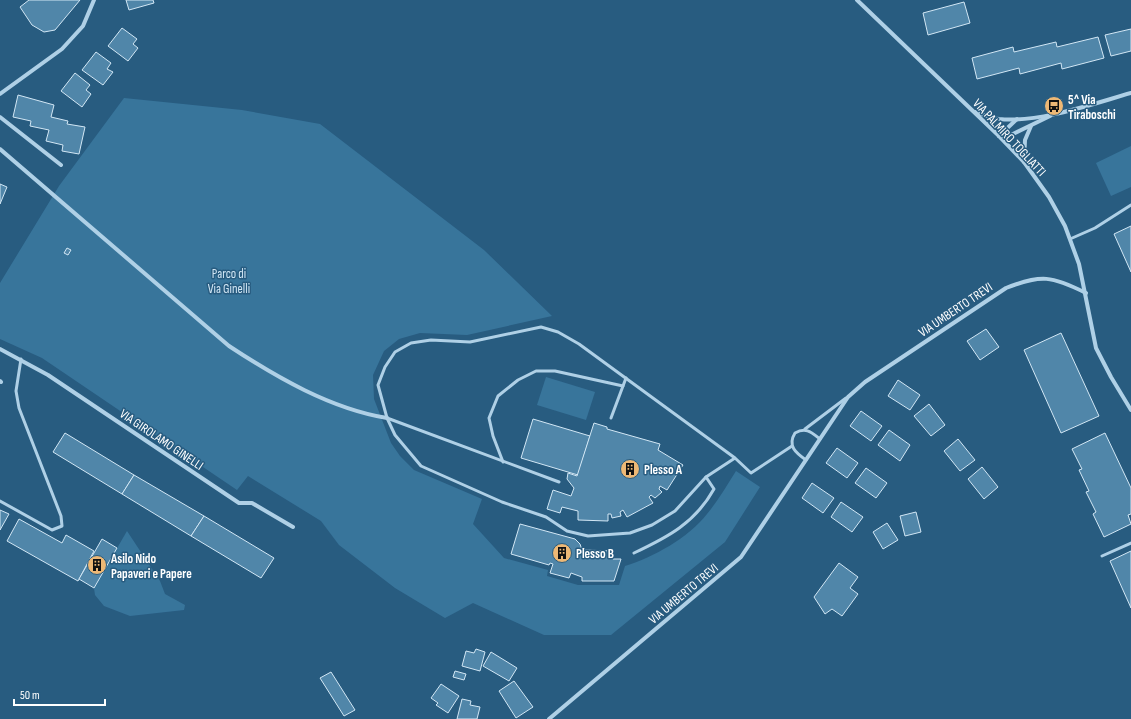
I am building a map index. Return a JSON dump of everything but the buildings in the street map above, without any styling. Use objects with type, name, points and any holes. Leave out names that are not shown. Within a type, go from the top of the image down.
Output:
[{"type":"street","points":[[0,94],[62,49],[82,26],[94,0]]},
{"type":"street","name":"VIA PALMIRO TOGLIATTI","points":[[857,0],[999,136],[1024,162],[1050,197],[1070,239],[1079,264],[1096,348],[1131,410]]},
{"type":"street","points":[[975,112],[998,119],[1016,119],[1054,114],[1131,93]]},
{"type":"street","points":[[999,136],[1011,135],[1054,114]]},
{"type":"street","points":[[0,117],[60,165]]},
{"type":"street","points":[[999,136],[1016,119]]},
{"type":"street","points":[[1024,162],[1025,140],[1031,126]]},
{"type":"street","points":[[0,149],[229,346],[259,366],[326,400],[371,416],[387,418]]},
{"type":"street","name":"VIA UMBERTO TREVI","points":[[549,719],[741,557],[848,397],[865,382],[1006,288],[1024,280],[1044,277],[1069,284],[1086,293]]},
{"type":"street","name":"VIA GIROLAMO GINELLI","points":[[0,349],[21,359],[48,375],[239,503],[252,502],[293,527]]},
{"type":"lane","points":[[1070,239],[1095,228],[1131,205]]},
{"type":"lane","points":[[541,327],[558,332],[579,344],[626,378],[735,458],[706,477],[675,511],[652,525],[630,533],[588,536],[567,531],[546,517],[502,502],[422,466],[395,435],[387,418],[378,385],[385,367],[395,352],[411,343],[431,340],[470,342],[541,327]]},
{"type":"lane","points":[[0,501],[52,530],[62,526],[61,516],[19,408],[16,392],[21,359]]},
{"type":"lane","points":[[503,462],[493,436],[489,418],[498,396],[518,380],[536,372],[555,371],[623,386]]},
{"type":"lane","points":[[612,418],[626,378]]},
{"type":"lane","name":"VIA UMBERTO TREVI","points":[[735,458],[751,473],[792,446],[792,439],[795,433],[805,430],[848,397]]},
{"type":"lane","points":[[387,418],[559,482]]},
{"type":"lane","points":[[805,430],[810,431],[820,439]]},
{"type":"lane","points":[[792,446],[794,451],[806,460]]},
{"type":"lane","points":[[634,553],[669,536],[704,506],[714,489],[706,477]]},
{"type":"lane","points":[[1102,556],[1131,543]]},
{"type":"green space","name":"Parco di Via Ginelli","points":[[124,98],[242,110],[320,124],[484,250],[552,316],[467,335],[420,333],[399,339],[384,351],[373,375],[374,399],[391,443],[400,456],[414,470],[482,499],[473,524],[504,558],[548,570],[547,576],[578,585],[619,585],[625,566],[670,546],[699,523],[715,504],[736,471],[760,487],[725,542],[611,635],[544,635],[473,603],[445,618],[395,588],[339,545],[321,521],[248,476],[237,490],[42,358],[0,339],[0,283],[59,186]]},
{"type":"green space","points":[[1131,146],[1131,187],[1111,196],[1096,163]]},
{"type":"green space","points":[[546,377],[595,392],[586,420],[537,405]]},
{"type":"green space","points":[[127,531],[160,581],[165,594],[185,605],[184,610],[130,616],[104,606],[95,595],[94,588]]},
{"type":"place","name":"5^ Via Tiraboschi","points":[[1054,106]]},
{"type":"place","name":"Plesso A","points":[[630,469]]},
{"type":"place","name":"Plesso B","points":[[562,553]]},
{"type":"place","name":"Asilo Nido Papaveri e Papere","points":[[97,565]]}]
